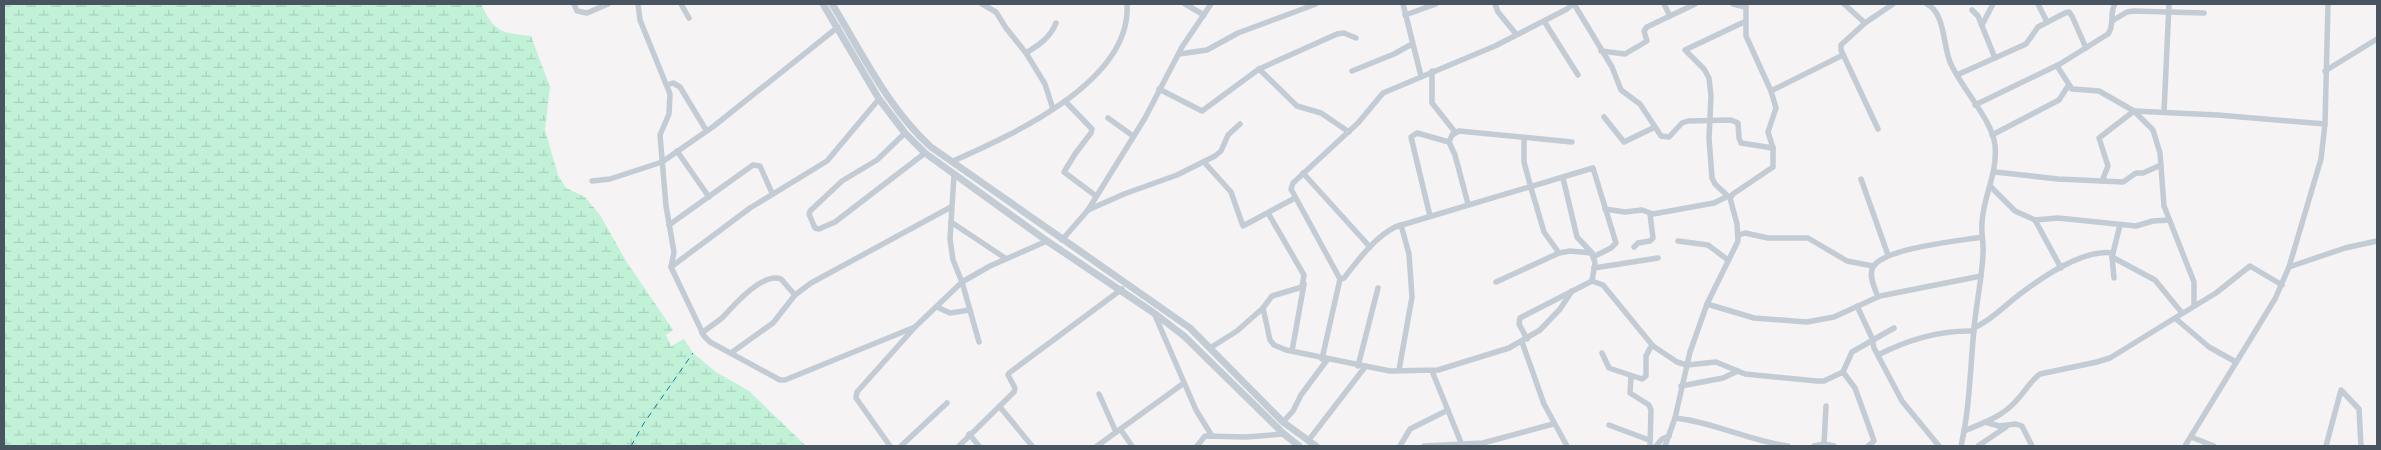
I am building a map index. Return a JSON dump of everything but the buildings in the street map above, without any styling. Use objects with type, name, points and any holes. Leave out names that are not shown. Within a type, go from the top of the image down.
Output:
[{"type":"street","points":[[574,4],[577,11],[587,13],[608,4]]},
{"type":"street","points":[[638,4],[640,20],[671,99],[669,114],[660,135],[669,225],[674,252],[671,267],[702,333],[718,348],[785,380],[915,327]]},
{"type":"street","points":[[680,4],[689,18]]},
{"type":"street","points":[[822,4],[838,27],[879,99],[905,133],[925,153],[1047,241],[1122,289],[1184,336],[1284,434],[1299,446]]},
{"type":"street","points":[[832,4],[886,96],[911,128],[951,162],[1190,328],[1283,422],[1316,446]]},
{"type":"street","points":[[982,4],[996,12],[1026,53],[1045,84],[1053,109]]},
{"type":"street","points":[[951,162],[1010,136],[1065,101],[1101,68],[1117,45],[1124,31],[1127,4]]},
{"type":"street","points":[[1185,4],[1204,15]]},
{"type":"street","points":[[1062,240],[1088,210],[1211,4]]},
{"type":"street","points":[[1180,54],[1207,50],[1238,33],[1316,4]]},
{"type":"street","points":[[1403,4],[1421,76]]},
{"type":"street","points":[[1405,15],[1436,4]]},
{"type":"street","points":[[1495,4],[1498,12],[1516,34]]},
{"type":"street","points":[[1283,422],[1293,411],[1301,395],[1325,359],[1340,279],[1295,198],[1291,186],[1349,132],[1383,93],[1495,46],[1567,9],[1573,4],[1615,73],[1621,90],[1640,104],[1661,136],[1666,137],[1685,122],[1736,121],[1741,144],[1773,148]]},
{"type":"street","points":[[1664,4],[1670,16]]},
{"type":"street","points":[[1601,51],[1627,53],[1647,41],[1644,31],[1647,27],[1695,4]]},
{"type":"street","points":[[1605,209],[1625,212],[1642,210],[1650,214],[1714,203],[1729,197],[1772,169],[1773,148],[1768,132],[1776,108],[1771,91],[1746,36],[1744,22],[1746,5],[1733,4]]},
{"type":"street","points":[[1844,4],[1865,23]]},
{"type":"street","points":[[1878,129],[1841,45],[1843,41],[1865,23],[1893,4]]},
{"type":"street","points":[[1927,4],[1936,12],[1943,42],[1957,75],[1992,135],[1995,144],[1995,172],[1982,222],[1981,276],[1974,329],[1970,398],[1961,446]]},
{"type":"street","points":[[1982,25],[1993,4]]},
{"type":"street","points":[[2038,4],[2046,22]]},
{"type":"street","points":[[1975,105],[2057,66],[2108,34],[2112,21],[2111,11],[2115,4]]},
{"type":"street","points":[[2164,112],[2169,4]]},
{"type":"street","points":[[2184,446],[2282,285],[2289,267],[2321,159],[2325,124],[2328,4]]},
{"type":"street","points":[[1972,10],[1977,14],[1995,58]]},
{"type":"street","points":[[2112,21],[2133,10],[2204,13]]},
{"type":"street","points":[[1957,75],[2026,44],[2034,30],[2046,22],[2070,12],[2086,48]]},
{"type":"street","points":[[1544,21],[1578,75]]},
{"type":"street","points":[[1665,446],[1675,418],[1687,365],[1707,304],[1739,235],[1729,197],[1715,184],[1712,178],[1708,122],[1711,96],[1709,78],[1704,69],[1685,50],[1744,22]]},
{"type":"street","points":[[1026,53],[1042,42],[1052,32],[1056,23]]},
{"type":"street","points":[[592,181],[610,179],[662,162],[838,27]]},
{"type":"street","points":[[1159,89],[1202,111],[1259,69],[1337,34],[1344,33],[1356,38]]},
{"type":"street","points":[[2325,71],[2377,40]]},
{"type":"street","points":[[1352,71],[1394,54],[1412,44]]},
{"type":"street","points":[[1771,91],[1844,55]]},
{"type":"street","points":[[2057,66],[2068,86],[2076,90],[2096,90],[2134,111],[2156,137],[2161,164],[2162,194],[2169,220],[2194,282],[2194,306]]},
{"type":"street","points":[[1259,69],[1296,106],[1321,113],[1349,132]]},
{"type":"street","points":[[1432,71],[1432,103],[1455,132],[1572,142]]},
{"type":"street","points":[[667,85],[673,83],[680,87],[706,130]]},
{"type":"street","points":[[1992,135],[2059,100],[2068,86]]},
{"type":"street","points":[[671,267],[772,193],[827,161],[879,99]]},
{"type":"street","points":[[1065,101],[1092,129],[1064,172],[1096,196]]},
{"type":"street","points":[[2102,181],[2108,166],[2098,138],[2134,111],[2325,124]]},
{"type":"street","points":[[1604,117],[1624,142],[1654,126]]},
{"type":"street","points":[[1108,118],[1133,136]]},
{"type":"street","points":[[1088,210],[1124,194],[1177,176],[1204,162],[1221,151],[1228,135],[1240,124]]},
{"type":"street","points":[[1430,216],[1410,137],[1417,132],[1448,142],[1455,155],[1468,204]]},
{"type":"street","points":[[1448,142],[1455,132]]},
{"type":"street","points":[[905,133],[877,160],[842,182],[810,211],[809,214],[815,228],[819,229],[835,222],[925,153]]},
{"type":"street","points":[[1524,139],[1524,162],[1530,188],[1544,232],[1559,252]]},
{"type":"street","points":[[677,151],[709,197]]},
{"type":"street","points":[[1204,162],[1231,192],[1243,226],[1295,198]]},
{"type":"street","points":[[1995,172],[2058,179],[2123,182],[2137,173],[2144,173],[2161,164]]},
{"type":"street","points":[[669,225],[753,165],[760,166],[772,193]]},
{"type":"street","points":[[1340,279],[1344,278],[1385,232],[1401,225],[1468,204],[1530,188],[1593,168],[1615,246],[1593,255],[1570,251],[1559,252],[1496,282]]},
{"type":"street","points":[[1303,173],[1370,247]]},
{"type":"street","points":[[954,175],[951,207],[953,260],[962,282],[979,342]]},
{"type":"street","points":[[1562,178],[1576,237],[1593,255],[1592,281]]},
{"type":"street","points":[[1861,180],[1888,255]]},
{"type":"street","points":[[1991,187],[2015,211],[2035,220],[2052,218],[2136,226],[2153,221],[2169,220]]},
{"type":"street","points":[[731,353],[773,323],[794,295],[811,283],[951,207]]},
{"type":"street","points":[[1268,213],[1304,275],[1292,351]]},
{"type":"street","points":[[1634,247],[1638,242],[1650,241],[1653,238],[1650,214]]},
{"type":"street","points":[[2035,220],[2062,268]]},
{"type":"street","points":[[951,222],[1005,258]]},
{"type":"street","points":[[1399,370],[1412,297],[1409,254],[1401,225]]},
{"type":"street","points":[[2114,278],[2113,255],[2120,225]]},
{"type":"street","points":[[1739,235],[1744,233],[1768,238],[1808,238],[1847,261],[1873,266],[1888,255],[1982,237]]},
{"type":"street","points":[[1678,240],[1708,245],[1728,260]]},
{"type":"street","points":[[890,446],[856,395],[915,327],[962,282],[1005,258],[1047,241]]},
{"type":"street","points":[[2289,267],[2345,248],[2377,241]]},
{"type":"street","points":[[1878,355],[1918,338],[1957,330],[1974,329],[1988,322],[2020,294],[2062,268],[2088,255],[2104,252],[2113,255],[2154,280],[2182,313]]},
{"type":"street","points":[[1594,268],[1658,258]]},
{"type":"street","points":[[1873,266],[1872,278],[1878,297]]},
{"type":"street","points":[[1964,431],[2008,410],[2034,378],[2040,374],[2110,358],[2216,293],[2250,266],[2282,285]]},
{"type":"street","points":[[1707,304],[1754,318],[1807,322],[1834,317],[1878,297],[1981,276]]},
{"type":"street","points":[[702,333],[723,317],[760,283],[772,278],[781,279],[794,295]]},
{"type":"street","points":[[1567,446],[1553,424],[1544,404],[1519,324],[1520,318],[1592,281]]},
{"type":"street","points":[[1592,281],[1603,286],[1653,346],[1668,358],[1687,365],[1716,362],[1751,375],[1824,380],[1843,372],[1852,352],[1894,328]]},
{"type":"street","points":[[1210,348],[1237,331],[1263,308],[1272,296],[1298,289],[1304,284]]},
{"type":"street","points":[[1358,366],[1378,288]]},
{"type":"street","points":[[958,446],[1000,407],[1015,390],[1008,375],[1009,373],[1122,289]]},
{"type":"street","points":[[1263,308],[1271,343],[1292,351],[1390,372],[1399,370],[1432,371],[1450,368],[1524,340],[1545,325],[1572,291]]},
{"type":"street","points":[[1857,306],[1864,318],[1878,355],[1902,401],[1939,446]]},
{"type":"street","points":[[937,307],[950,313],[970,310]]},
{"type":"street","points":[[1154,313],[1196,410],[1212,436]]},
{"type":"street","points":[[2174,318],[2208,347],[2236,362]]},
{"type":"street","points":[[1602,353],[1609,368],[1642,379],[1645,377],[1646,356],[1653,346]]},
{"type":"street","points":[[1308,441],[1365,367]]},
{"type":"street","points":[[1432,371],[1462,445]]},
{"type":"street","points":[[1681,386],[1723,378],[1738,371]]},
{"type":"street","points":[[1843,372],[1855,388],[1872,435],[1874,441],[1868,446]]},
{"type":"street","points":[[1610,425],[1650,443],[1651,410],[1649,405],[1642,400],[1634,398],[1630,393],[1631,376]]},
{"type":"street","points":[[1097,446],[1184,383]]},
{"type":"street","points":[[2326,446],[2342,390],[2359,409],[2361,446]]},
{"type":"street","points":[[1099,394],[1118,431],[1132,446]]},
{"type":"street","points":[[901,446],[947,403]]},
{"type":"street","points":[[1824,444],[1826,406]]},
{"type":"street","points":[[1000,407],[1032,446]]},
{"type":"street","points":[[1400,446],[1410,429],[1448,410]]},
{"type":"street","points":[[1675,418],[1699,421],[1741,436],[1788,446]]},
{"type":"street","points":[[1985,422],[2008,426]]},
{"type":"street","points":[[1424,446],[1462,445],[1498,440],[1553,424]]},
{"type":"street","points":[[1978,446],[2008,426],[2016,424],[2022,426],[2032,446]]},
{"type":"street","points":[[969,434],[979,446]]},
{"type":"street","points":[[1197,446],[1203,436],[1246,437],[1284,434]]},
{"type":"street","points":[[1656,446],[1662,439],[1669,436]]},
{"type":"street","points":[[2191,437],[2214,446]]},
{"type":"street","points":[[1814,446],[1824,444],[1834,446]]},
{"type":"green space","points":[[4,4],[481,4],[495,26],[512,34],[531,36],[550,87],[545,130],[558,175],[566,188],[585,197],[600,215],[626,261],[673,330],[666,335],[671,346],[684,339],[693,353],[716,372],[749,391],[806,446],[4,446]]},
{"type":"ferry route","points":[[631,446],[644,423],[693,353]]}]
